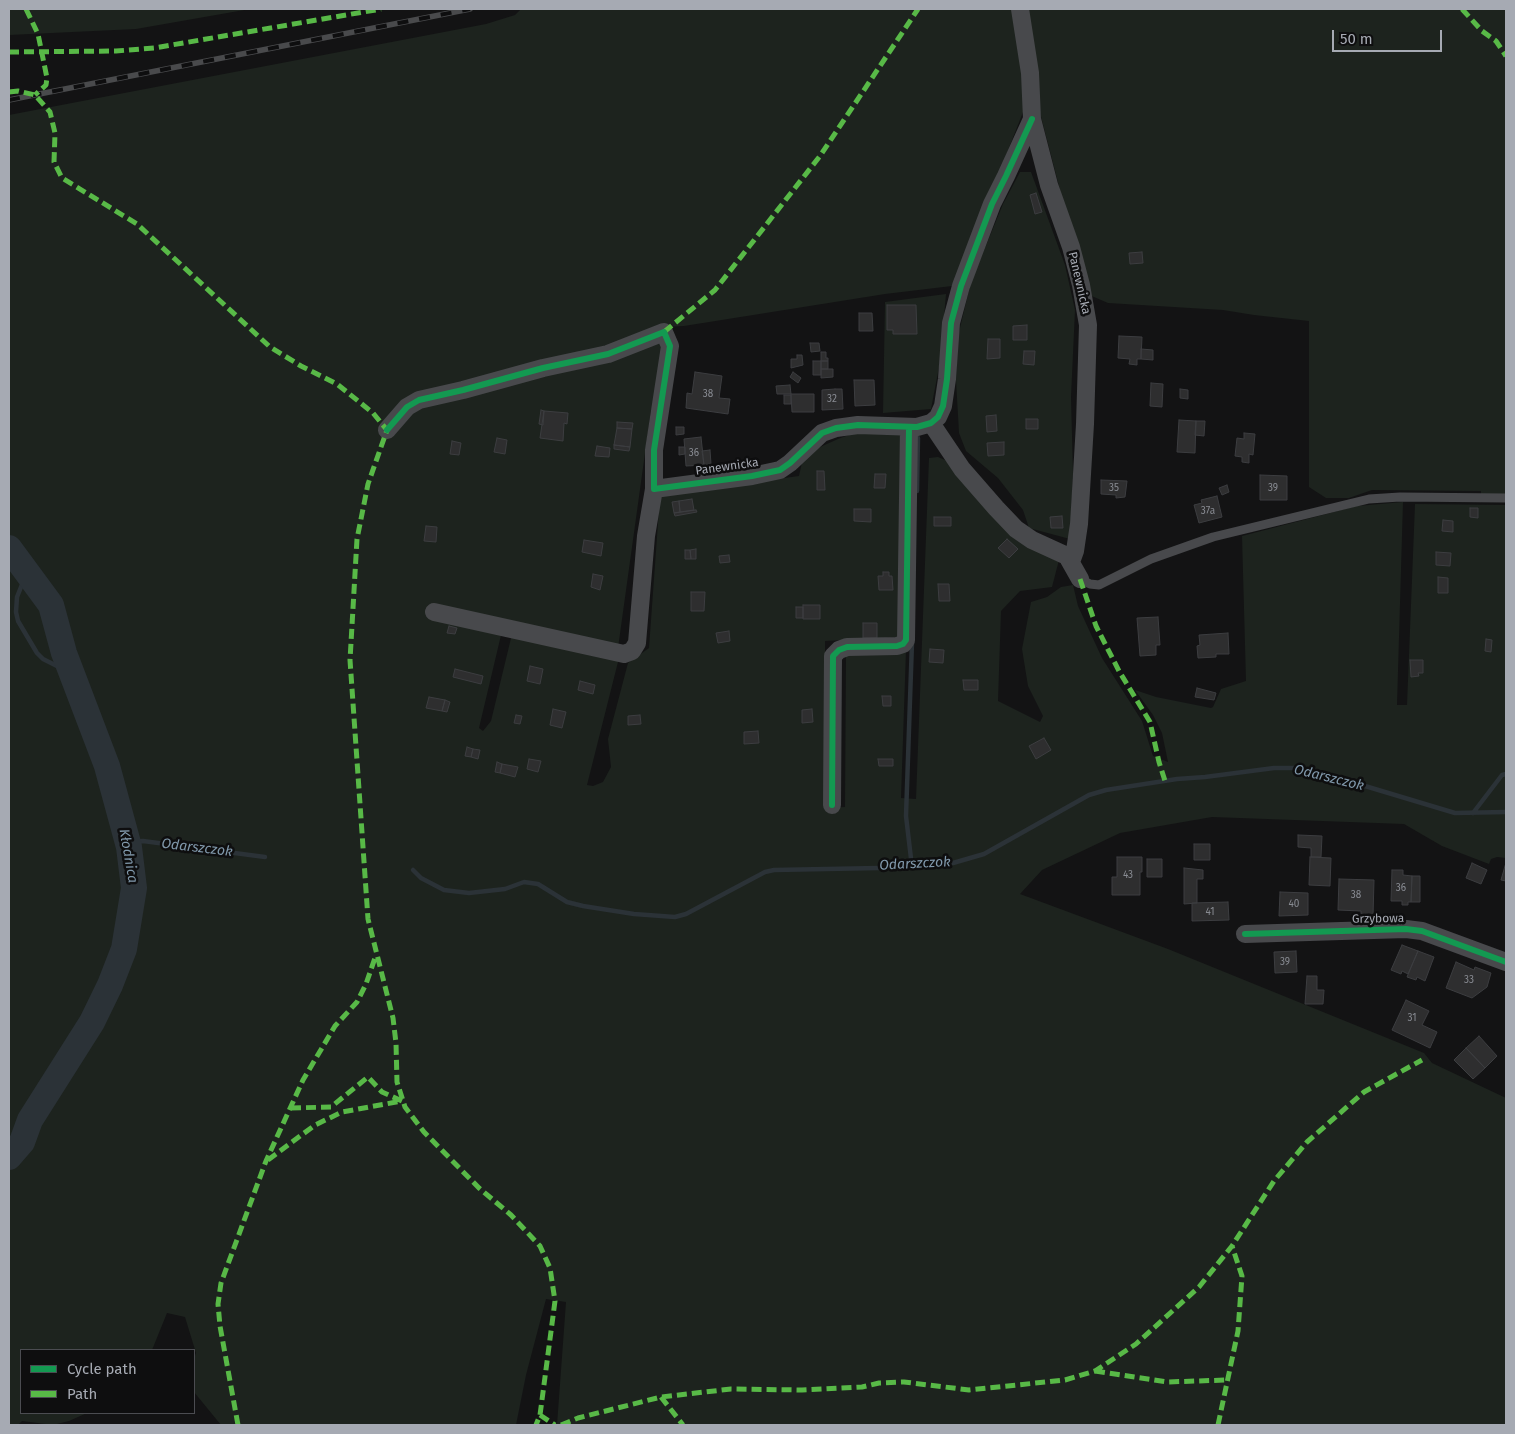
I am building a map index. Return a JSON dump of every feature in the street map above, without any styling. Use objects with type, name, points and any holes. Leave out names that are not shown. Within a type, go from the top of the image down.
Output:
[{"type":"street","name":"Panewnicka","points":[[1020,9],[1030,73],[1032,119],[1049,185],[1081,285],[1088,325],[1079,524],[1075,551],[1070,562]]},
{"type":"street","points":[[1032,119],[992,204],[961,286],[951,323],[947,379],[942,406],[938,417],[931,423],[962,469],[1016,529],[1032,540],[1067,556],[1080,579]]},
{"type":"street","points":[[386,430],[407,407],[418,400],[543,368],[608,354],[664,332],[670,346],[654,450],[654,489],[646,536],[637,643],[632,650],[624,654],[434,612]]},
{"type":"street","name":"Panewnicka","points":[[654,489],[752,476],[780,470],[822,434],[836,428],[858,425],[916,428],[931,423]]},
{"type":"street","points":[[832,805],[833,656],[839,650],[847,647],[897,646],[903,644],[906,640],[909,427]]},
{"type":"street","name":"Grzybowa","points":[[1245,934],[1406,929],[1422,931],[1506,962]]},
{"type":"lane","points":[[1080,579],[1090,584],[1099,585],[1151,559],[1213,537],[1369,499],[1400,497],[1506,498]]},
{"type":"shaded area","points":[[9,9],[250,9],[136,29],[9,35]]},
{"type":"shaded area","points":[[521,9],[1506,9],[1506,494],[1481,495],[1481,491],[1372,490],[1349,498],[1326,498],[1309,487],[1309,321],[1223,310],[1108,303],[1087,294],[1038,105],[1025,107],[963,265],[952,286],[885,294],[684,326],[662,327],[606,348],[413,407],[659,340],[664,343],[657,403],[651,410],[618,648],[502,631],[479,728],[483,731],[491,721],[512,634],[619,658],[587,785],[593,786],[603,782],[611,767],[608,739],[628,663],[649,648],[660,495],[799,476],[802,462],[809,452],[838,439],[854,433],[904,435],[900,637],[825,641],[825,808],[845,807],[846,654],[906,650],[901,798],[916,799],[929,458],[938,457],[945,460],[974,490],[1059,560],[1052,587],[1020,591],[1001,611],[998,701],[1040,722],[1043,716],[1028,686],[1022,649],[1031,602],[1047,597],[1061,587],[1073,585],[1078,606],[1102,658],[1142,721],[1153,756],[1168,762],[1162,733],[1153,715],[1135,690],[1156,697],[1211,708],[1221,689],[1246,681],[1242,536],[1357,506],[1403,502],[1397,705],[1407,705],[1415,504],[1506,505],[1506,858],[1497,857],[1491,859],[1489,864],[1442,846],[1404,824],[1212,817],[1120,833],[1042,870],[1020,894],[1168,949],[1424,1053],[1432,1063],[1506,1098],[1506,1425],[557,1425],[566,1302],[546,1299],[526,1375],[516,1425],[221,1425],[195,1393],[196,1353],[185,1317],[167,1313],[152,1349],[20,1349],[20,1414],[85,1414],[53,1425],[22,1421],[18,1425],[9,1425],[9,115],[486,24],[515,15]]},
{"type":"shaded area","points":[[1020,172],[1031,172],[1065,265],[1075,310],[1071,397],[1073,474],[1070,539],[1029,528],[1023,510],[998,478],[966,451],[959,433],[956,380],[958,336],[971,282],[1003,204]]},
{"type":"shaded area","points":[[946,294],[940,362],[931,409],[883,413],[885,302]]},
{"type":"building","points":[[1036,193],[1042,212],[1035,214],[1030,195]]},
{"type":"building","points":[[1142,252],[1143,263],[1130,264],[1129,253]]},
{"type":"building","points":[[887,305],[916,305],[917,334],[893,334],[893,330],[887,330]]},
{"type":"building","points":[[859,313],[872,313],[873,331],[859,331]]},
{"type":"building","points":[[1027,325],[1027,340],[1013,340],[1013,326]]},
{"type":"building","points":[[1119,336],[1142,337],[1141,359],[1137,359],[1137,365],[1129,364],[1130,359],[1118,358]]},
{"type":"building","points":[[988,339],[1000,339],[1000,358],[987,359]]},
{"type":"building","points":[[810,343],[819,343],[820,351],[811,352]]},
{"type":"building","points":[[1141,349],[1153,350],[1153,360],[1141,359]]},
{"type":"building","points":[[1024,351],[1035,351],[1034,365],[1023,364]]},
{"type":"building","points":[[821,352],[826,352],[828,361],[821,361]]},
{"type":"building","points":[[797,355],[802,355],[803,365],[791,368],[791,359],[797,359]]},
{"type":"building","points":[[813,361],[821,361],[821,375],[813,375]]},
{"type":"building","points":[[821,361],[828,361],[828,369],[821,369]]},
{"type":"building","points":[[821,369],[833,369],[833,377],[821,378]]},
{"type":"building","points":[[695,372],[722,376],[719,398],[730,399],[728,414],[686,408],[687,393],[692,394]]},
{"type":"building","points":[[793,372],[801,378],[798,383],[790,377]]},
{"type":"building","points":[[854,380],[874,380],[875,405],[855,406]]},
{"type":"building","points":[[1151,383],[1163,384],[1162,407],[1150,406]]},
{"type":"building","points":[[790,385],[791,394],[777,394],[776,386]]},
{"type":"building","points":[[842,389],[843,409],[822,410],[822,390]]},
{"type":"building","points":[[1180,389],[1188,390],[1188,399],[1180,398]]},
{"type":"building","points":[[791,394],[814,394],[814,412],[792,412]]},
{"type":"building","points":[[784,395],[791,395],[791,404],[784,404]]},
{"type":"building","points":[[541,410],[544,411],[543,425],[539,424]]},
{"type":"building","points":[[544,411],[568,413],[567,424],[564,423],[563,441],[540,438]]},
{"type":"building","points":[[996,415],[997,431],[987,432],[986,416]]},
{"type":"building","points":[[1026,419],[1038,419],[1038,429],[1026,429]]},
{"type":"building","points":[[1179,420],[1196,421],[1195,453],[1177,452]]},
{"type":"building","points":[[1196,421],[1205,421],[1204,436],[1195,435]]},
{"type":"building","points":[[617,422],[633,423],[632,429],[617,428]]},
{"type":"building","points":[[676,427],[684,427],[684,434],[676,435]]},
{"type":"building","points":[[617,428],[632,429],[630,447],[614,445]]},
{"type":"building","points":[[1244,433],[1255,434],[1253,455],[1249,454],[1249,463],[1242,462],[1242,457],[1235,456],[1237,438],[1244,439]]},
{"type":"building","points":[[701,437],[704,465],[686,466],[684,439]]},
{"type":"building","points":[[497,438],[507,440],[505,454],[494,452]]},
{"type":"building","points":[[452,441],[461,443],[459,455],[450,454]]},
{"type":"building","points":[[1004,442],[1004,455],[988,456],[987,443]]},
{"type":"building","points":[[614,445],[630,447],[629,451],[614,449]]},
{"type":"building","points":[[597,446],[610,448],[609,457],[595,456]]},
{"type":"building","points":[[679,447],[685,447],[685,454],[679,455]]},
{"type":"building","points":[[710,450],[711,464],[704,465],[702,451]]},
{"type":"building","points":[[817,471],[824,471],[825,490],[817,490]]},
{"type":"building","points":[[875,474],[886,474],[885,488],[874,488]]},
{"type":"building","points":[[1260,475],[1287,476],[1287,500],[1260,500]]},
{"type":"building","points":[[1101,480],[1127,481],[1125,497],[1116,498],[1116,495],[1101,494]]},
{"type":"building","points":[[1227,485],[1229,492],[1222,495],[1219,488]]},
{"type":"building","points":[[1217,496],[1222,517],[1199,523],[1194,505],[1202,503],[1201,500]]},
{"type":"building","points":[[692,499],[694,510],[680,512],[679,501]]},
{"type":"building","points":[[679,501],[680,512],[674,513],[672,502]]},
{"type":"building","points":[[1470,508],[1478,508],[1478,518],[1470,517]]},
{"type":"building","points":[[854,509],[871,509],[871,522],[854,521]]},
{"type":"building","points":[[696,510],[697,512],[675,516],[674,513]]},
{"type":"building","points":[[1062,516],[1063,528],[1051,528],[1050,517]]},
{"type":"building","points":[[934,517],[951,517],[951,526],[934,526]]},
{"type":"building","points":[[1443,520],[1453,521],[1453,532],[1442,531]]},
{"type":"building","points":[[426,526],[437,527],[436,542],[424,541]]},
{"type":"building","points":[[1007,539],[1018,549],[1009,558],[998,548]]},
{"type":"building","points":[[584,540],[603,543],[601,556],[582,552]]},
{"type":"building","points":[[696,549],[696,559],[691,559],[690,550]]},
{"type":"building","points":[[685,550],[690,550],[691,559],[685,559]]},
{"type":"building","points":[[1436,552],[1451,553],[1450,566],[1436,565]]},
{"type":"building","points":[[729,555],[730,562],[720,563],[719,556]]},
{"type":"building","points":[[883,572],[889,572],[889,576],[892,576],[893,590],[879,590],[878,576],[883,576]]},
{"type":"building","points":[[593,574],[603,576],[600,590],[591,587]]},
{"type":"building","points":[[1438,577],[1448,578],[1448,593],[1438,593]]},
{"type":"building","points":[[938,584],[949,584],[950,601],[939,601]]},
{"type":"building","points":[[691,592],[705,592],[704,611],[691,611]]},
{"type":"building","points":[[803,605],[820,605],[820,619],[803,619]]},
{"type":"building","points":[[796,607],[803,607],[803,618],[796,618]]},
{"type":"building","points":[[1158,617],[1160,645],[1156,645],[1156,655],[1140,656],[1137,618]]},
{"type":"building","points":[[863,623],[877,623],[877,638],[863,638]]},
{"type":"building","points":[[449,626],[457,628],[455,634],[447,633]]},
{"type":"building","points":[[729,631],[730,641],[718,643],[716,633]]},
{"type":"building","points":[[1228,633],[1229,654],[1216,654],[1216,657],[1198,658],[1197,646],[1200,645],[1199,635]]},
{"type":"building","points":[[1486,639],[1492,640],[1491,652],[1485,651]]},
{"type":"building","points":[[930,649],[944,650],[943,663],[929,662]]},
{"type":"building","points":[[1410,660],[1423,660],[1423,673],[1418,673],[1419,676],[1411,677]]},
{"type":"building","points":[[530,666],[543,669],[540,684],[527,681]]},
{"type":"building","points":[[455,669],[483,676],[481,684],[453,677]]},
{"type":"building","points":[[963,680],[978,680],[978,690],[964,690]]},
{"type":"building","points":[[580,681],[595,685],[593,694],[578,690]]},
{"type":"building","points":[[1197,688],[1216,693],[1214,700],[1195,697]]},
{"type":"building","points":[[882,696],[891,696],[891,706],[883,706]]},
{"type":"building","points":[[429,697],[445,700],[442,711],[426,708]]},
{"type":"building","points":[[445,700],[450,702],[447,712],[442,711]]},
{"type":"building","points":[[553,709],[566,712],[562,728],[550,725]]},
{"type":"building","points":[[812,709],[813,722],[802,723],[802,710]]},
{"type":"building","points":[[516,715],[522,716],[520,724],[514,723]]},
{"type":"building","points":[[640,715],[641,724],[628,725],[628,716]]},
{"type":"building","points":[[758,731],[759,743],[744,744],[744,732]]},
{"type":"building","points":[[1044,738],[1051,750],[1036,759],[1029,746]]},
{"type":"building","points":[[467,747],[473,749],[471,757],[465,756]]},
{"type":"building","points":[[473,749],[480,750],[478,759],[471,757]]},
{"type":"building","points":[[529,759],[541,761],[538,772],[527,769]]},
{"type":"building","points":[[878,759],[893,759],[893,766],[879,766]]},
{"type":"building","points":[[497,762],[502,764],[500,773],[495,772]]},
{"type":"building","points":[[502,764],[518,767],[515,777],[500,773]]},
{"type":"building","points":[[1298,835],[1322,836],[1321,857],[1311,857],[1311,848],[1298,847]]},
{"type":"building","points":[[1194,844],[1210,844],[1210,860],[1194,860]]},
{"type":"building","points":[[1117,857],[1142,857],[1140,895],[1112,895],[1112,877],[1117,877]]},
{"type":"building","points":[[1310,857],[1331,858],[1330,886],[1309,885]]},
{"type":"building","points":[[1147,859],[1162,859],[1162,877],[1147,877]]},
{"type":"building","points":[[1472,863],[1487,870],[1481,884],[1466,878]]},
{"type":"building","points":[[1506,867],[1506,881],[1501,880]]},
{"type":"building","points":[[1184,868],[1203,870],[1203,879],[1197,879],[1197,903],[1184,904]]},
{"type":"building","points":[[1392,870],[1403,870],[1403,875],[1412,876],[1411,902],[1408,902],[1408,905],[1402,905],[1402,901],[1391,901]]},
{"type":"building","points":[[1412,876],[1420,876],[1420,902],[1411,902]]},
{"type":"building","points":[[1339,879],[1374,880],[1373,916],[1361,915],[1361,911],[1338,910]]},
{"type":"building","points":[[1280,892],[1308,893],[1308,915],[1279,916]]},
{"type":"building","points":[[1228,902],[1229,920],[1192,921],[1192,903]]},
{"type":"building","points":[[1402,945],[1418,951],[1408,974],[1402,971],[1401,974],[1391,970]]},
{"type":"building","points":[[1296,951],[1297,972],[1275,973],[1274,952]]},
{"type":"building","points":[[1418,951],[1434,957],[1425,981],[1417,977],[1416,980],[1407,977]]},
{"type":"building","points":[[1456,962],[1474,970],[1475,967],[1491,973],[1487,987],[1472,998],[1446,988]]},
{"type":"building","points":[[1307,976],[1317,976],[1317,990],[1324,990],[1323,1004],[1305,1004]]},
{"type":"building","points":[[1406,1000],[1429,1011],[1422,1025],[1437,1032],[1430,1048],[1392,1030]]},
{"type":"building","points":[[1479,1036],[1497,1056],[1485,1068],[1466,1048]]},
{"type":"building","points":[[1466,1048],[1485,1068],[1473,1079],[1454,1060]]},
{"type":"waterway","points":[[917,491],[918,438]]},
{"type":"waterway","name":"Kłodnica","points":[[9,548],[51,605],[64,653],[107,766],[129,847],[134,888],[124,949],[110,985],[92,1022],[30,1120],[22,1142],[9,1157]]},
{"type":"waterway","points":[[29,575],[23,582],[17,597],[16,612],[18,621],[37,653],[43,659],[73,674]]},
{"type":"waterway","points":[[912,642],[906,816],[912,867]]},
{"type":"waterway","name":"Odarszczok","points":[[413,870],[421,878],[444,890],[469,893],[505,889],[524,882],[538,884],[567,902],[583,906],[634,914],[675,917],[686,914],[765,872],[774,870],[931,867],[953,863],[984,854],[1089,795],[1106,790],[1177,779],[1274,768],[1299,768],[1455,813],[1506,812]]},
{"type":"waterway","points":[[1473,813],[1502,775],[1506,774]]},
{"type":"waterway","name":"Odarszczok","points":[[128,842],[143,841],[265,857]]},
{"type":"railway","points":[[9,100],[470,9]]},
{"type":"marked path","points":[[26,9],[38,34],[47,78],[46,85],[35,95]]},
{"type":"marked path","points":[[9,52],[116,51],[154,48],[381,9]]},
{"type":"marked path","points":[[664,332],[715,290],[820,156],[918,9]]},
{"type":"marked path","points":[[1462,9],[1482,31],[1496,41],[1506,56]]},
{"type":"marked path","points":[[9,92],[18,91],[35,95],[50,112],[55,133],[54,162],[62,178],[137,224],[270,347],[301,366],[337,384],[373,413],[387,430],[368,484],[357,539],[350,660],[368,919],[393,1018],[397,1082],[405,1107],[424,1132],[479,1188],[511,1215],[540,1246],[550,1268],[555,1301],[540,1415],[536,1425]]},
{"type":"marked path","points":[[1080,579],[1096,626],[1119,671],[1150,722],[1166,784]]},
{"type":"marked path","points":[[238,1425],[220,1326],[218,1304],[221,1283],[266,1161],[303,1080],[335,1026],[357,1002],[366,984],[376,955]]},
{"type":"marked path","points":[[561,1425],[578,1418],[661,1397],[731,1389],[802,1390],[862,1387],[879,1383],[904,1382],[969,1390],[1065,1380],[1095,1371],[1136,1344],[1199,1287],[1232,1246],[1274,1181],[1307,1142],[1364,1092],[1422,1060]]},
{"type":"marked path","points":[[291,1108],[331,1107],[368,1077],[382,1092],[402,1101]]},
{"type":"marked path","points":[[268,1160],[315,1125],[342,1112],[402,1101]]},
{"type":"marked path","points":[[1218,1425],[1238,1331],[1242,1276],[1232,1246]]},
{"type":"marked path","points":[[1095,1371],[1168,1382],[1227,1380]]},
{"type":"marked path","points":[[661,1397],[683,1425]]},
{"type":"marked path","points":[[540,1415],[555,1425]]},
{"type":"cycle path","points":[[387,430],[407,407],[419,400],[543,368],[608,354],[664,332],[670,346],[654,450],[654,489],[752,476],[780,470],[822,433],[836,428],[858,425],[917,427],[931,423],[938,417],[943,406],[951,323],[961,286],[992,204],[1032,119]]},
{"type":"cycle path","points":[[832,805],[833,656],[839,650],[847,647],[897,646],[903,644],[906,640],[909,427]]},
{"type":"cycle path","points":[[1245,934],[1406,929],[1422,931],[1506,962]]}]
